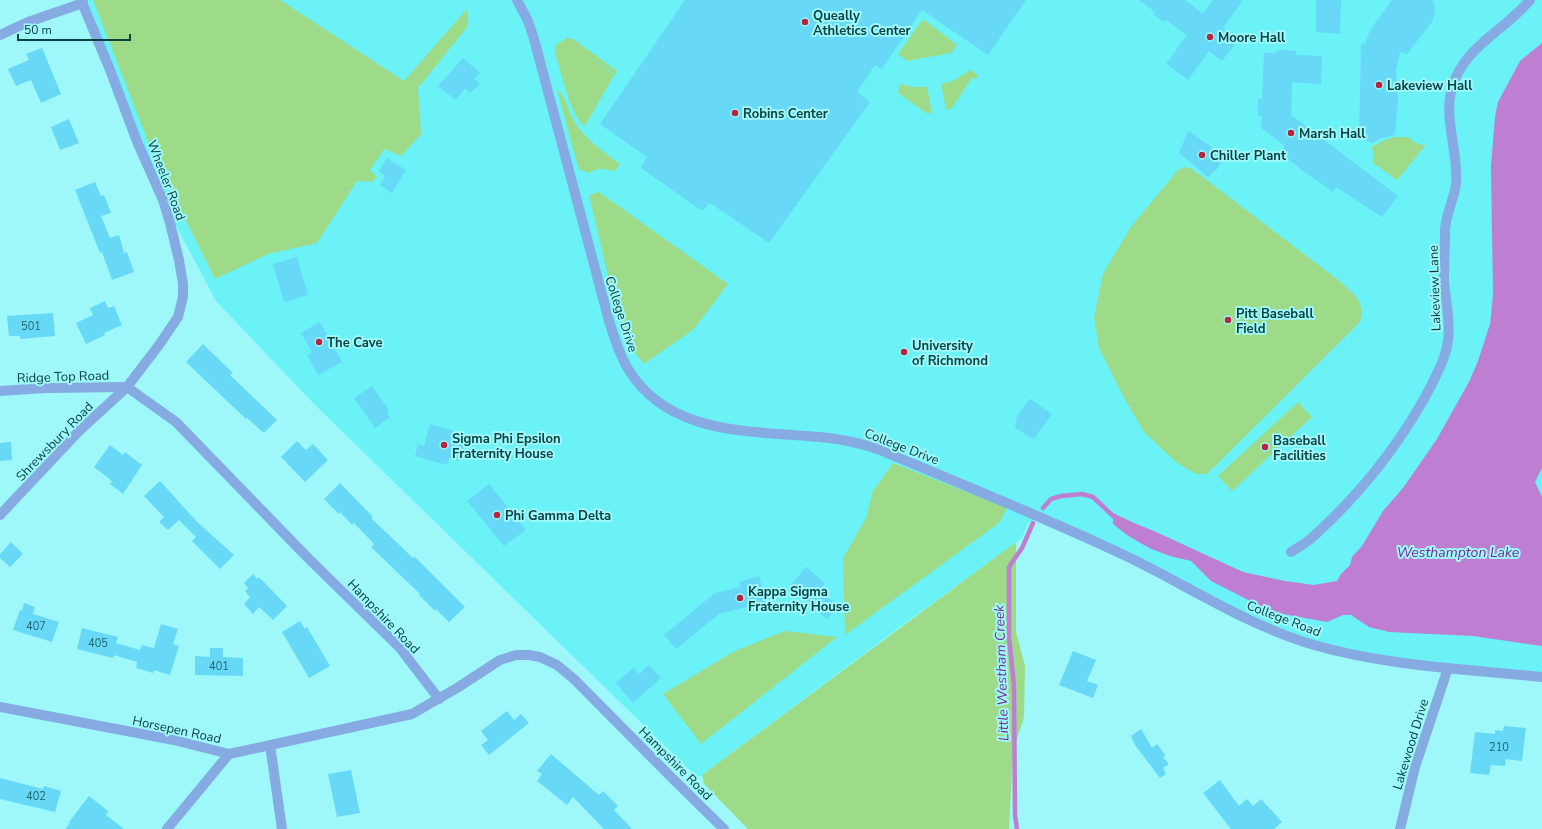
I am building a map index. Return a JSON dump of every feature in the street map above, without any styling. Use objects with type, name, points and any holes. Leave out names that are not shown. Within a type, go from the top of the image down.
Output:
[{"type":"street","name":"College Drive","points":[[517,0],[528,21],[534,39],[609,321],[623,360],[636,379],[655,400],[687,418],[709,426],[754,432],[831,438],[861,444],[880,450],[1038,516]]},
{"type":"street","name":"Lakeview Lane","points":[[1291,552],[1314,536],[1358,492],[1392,448],[1418,410],[1440,367],[1445,355],[1448,340],[1449,321],[1444,280],[1445,228],[1456,184],[1455,159],[1448,106],[1450,91],[1459,70],[1466,60],[1487,38],[1522,10],[1530,0]]},
{"type":"street","points":[[0,35],[28,22],[82,2]]},
{"type":"street","name":"Wheeler Road","points":[[82,2],[138,144],[163,200],[178,253],[183,284],[183,297],[178,317],[127,387]]},
{"type":"street","name":"Ridge Top Road","points":[[0,391],[46,388],[127,387]]},
{"type":"street","name":"Shrewsbury Road","points":[[0,515],[78,432],[127,387]]},
{"type":"street","name":"Hampshire Road","points":[[127,387],[176,422],[304,553],[400,648],[439,699],[500,660],[516,655],[540,657],[557,665],[580,684],[724,829]]},
{"type":"street","name":"College Road","points":[[1038,516],[1126,556],[1250,620],[1314,645],[1358,655],[1448,668],[1542,677]]},
{"type":"street","name":"Lakewood Drive","points":[[1400,829],[1415,767],[1448,668]]},
{"type":"street","name":"Horsepen Road","points":[[0,707],[174,740],[229,754],[412,714],[439,699]]},
{"type":"street","points":[[270,745],[282,829]]},
{"type":"street","points":[[167,829],[229,754]]},
{"type":"shaded area","name":"University of Richmond","points":[[81,0],[1542,0],[1542,677],[1484,671],[1314,645],[1038,516],[1028,524],[1022,538],[698,778],[314,404],[216,301],[162,199]]},
{"type":"green space","points":[[93,0],[280,0],[404,81],[467,9],[468,26],[418,88],[421,134],[401,156],[384,149],[370,170],[377,177],[372,182],[357,181],[317,243],[268,254],[215,279],[154,157]]},
{"type":"green space","points":[[923,19],[957,45],[951,53],[907,61],[898,54]]},
{"type":"green space","points":[[567,38],[573,39],[617,71],[616,75],[590,56],[614,75],[585,126],[580,121],[570,103],[555,53],[555,46]]},
{"type":"green space","points":[[970,70],[978,75],[976,79],[972,78],[951,109],[946,109],[941,84],[953,81]]},
{"type":"green space","points":[[900,84],[914,87],[927,87],[932,113],[926,113],[898,93]]},
{"type":"green space","points":[[557,90],[564,98],[577,126],[594,144],[620,164],[614,172],[608,169],[595,170],[588,173],[583,170],[579,170]]},
{"type":"green space","points":[[1395,137],[1408,137],[1416,143],[1426,145],[1397,180],[1372,162],[1374,156],[1371,145],[1374,146],[1382,141]]},
{"type":"green space","name":"Pitt Baseball Field","points":[[1185,167],[1192,169],[1337,279],[1357,298],[1362,309],[1359,323],[1207,474],[1196,474],[1176,462],[1144,432],[1123,396],[1099,348],[1094,317],[1103,274],[1130,228],[1178,170]]},
{"type":"green space","points":[[599,192],[728,284],[694,329],[644,364],[631,348],[612,293],[589,195]]},
{"type":"green space","name":"Baseball Facilities","points":[[1298,402],[1312,417],[1232,491],[1218,476]]},
{"type":"green space","points":[[893,463],[1007,508],[999,523],[845,635],[843,558],[866,518],[873,491]]},
{"type":"green space","points":[[1016,542],[1016,632],[1025,666],[1024,717],[1013,751],[1009,829],[748,829],[704,784],[702,775]]},
{"type":"green space","points":[[785,631],[837,637],[701,744],[663,694],[733,652]]},
{"type":"water","name":"Westhampton Lake","points":[[1542,43],[1542,468],[1535,482],[1542,497],[1542,646],[1473,636],[1389,632],[1369,627],[1351,615],[1343,615],[1327,622],[1283,614],[1258,605],[1211,581],[1191,561],[1170,556],[1149,548],[1127,535],[1113,524],[1113,513],[1243,572],[1285,581],[1314,585],[1337,581],[1341,574],[1350,565],[1352,557],[1362,546],[1383,511],[1403,488],[1437,439],[1469,382],[1478,361],[1490,324],[1493,295],[1491,166],[1495,117],[1498,102],[1520,61]]},
{"type":"building","name":"Robins Center","points":[[685,0],[1026,0],[988,55],[922,10],[882,69],[875,65],[857,92],[870,102],[769,243],[710,203],[702,211],[641,168],[647,157],[600,124]]},
{"type":"building","name":"Moore Hall","points":[[1139,0],[1185,0],[1203,14],[1213,0],[1243,0],[1223,28],[1238,40],[1222,61],[1209,51],[1188,80],[1166,64],[1187,35],[1166,20],[1164,22],[1153,14],[1155,12]]},
{"type":"building","points":[[1316,0],[1341,0],[1340,34],[1316,32]]},
{"type":"building","name":"Lakeview Hall","points":[[1392,0],[1432,0],[1435,5],[1435,12],[1432,22],[1407,54],[1400,52],[1396,71],[1398,99],[1396,128],[1394,135],[1372,143],[1359,138],[1361,45],[1366,42],[1370,30]]},
{"type":"building","points":[[42,48],[61,94],[41,103],[31,80],[16,86],[8,69],[29,60],[26,54]]},
{"type":"building","name":"Marsh Hall","points":[[1279,50],[1296,51],[1296,55],[1322,56],[1321,84],[1292,82],[1291,115],[1398,196],[1382,217],[1336,187],[1333,192],[1303,171],[1284,156],[1284,145],[1261,128],[1262,116],[1258,116],[1258,99],[1262,99],[1264,53],[1274,53]]},
{"type":"building","points":[[463,58],[480,73],[474,79],[480,84],[470,93],[465,88],[456,100],[438,86]]},
{"type":"building","points":[[69,119],[79,143],[60,150],[51,127]]},
{"type":"building","name":"Chiller Plant","points":[[1188,131],[1225,156],[1217,169],[1208,177],[1179,153]]},
{"type":"building","points":[[387,158],[406,170],[392,193],[380,185],[385,176],[379,171]]},
{"type":"building","points":[[95,182],[101,196],[104,195],[111,213],[101,216],[110,238],[119,235],[124,253],[127,252],[134,272],[112,280],[102,252],[100,253],[75,190]]},
{"type":"building","points":[[297,257],[308,295],[284,302],[273,264]]},
{"type":"building","points":[[105,301],[108,308],[114,306],[122,325],[104,333],[105,335],[86,344],[76,323],[93,315],[90,308]]},
{"type":"building","points":[[53,313],[55,336],[20,339],[20,336],[9,336],[7,316]]},
{"type":"building","name":"The Cave","points":[[320,322],[342,362],[318,375],[307,355],[312,352],[301,333]]},
{"type":"building","points":[[203,344],[233,373],[230,375],[277,420],[264,433],[247,418],[246,419],[186,362]]},
{"type":"building","points":[[372,386],[389,410],[387,412],[390,417],[375,428],[354,398]]},
{"type":"building","points":[[1030,399],[1052,414],[1034,439],[1015,428],[1017,416]]},
{"type":"building","name":"Sigma Phi Epsilon Fraternity House","points":[[430,424],[454,431],[453,436],[465,440],[459,461],[449,458],[447,465],[415,456],[418,444],[424,446]]},
{"type":"building","points":[[297,441],[306,450],[313,444],[328,460],[305,482],[281,457]]},
{"type":"building","points":[[11,442],[12,460],[0,461],[0,443]]},
{"type":"building","points":[[110,445],[123,455],[125,452],[142,465],[123,494],[110,484],[112,481],[94,467]]},
{"type":"building","points":[[160,481],[198,523],[234,555],[220,569],[192,541],[196,537],[179,520],[168,530],[159,522],[164,517],[144,496]]},
{"type":"building","points":[[340,483],[373,517],[371,518],[413,558],[414,556],[465,607],[449,622],[436,609],[435,611],[419,595],[420,594],[371,547],[374,544],[354,523],[352,525],[340,512],[339,514],[324,499]]},
{"type":"building","name":"Phi Gamma Delta","points":[[489,484],[526,530],[504,546],[467,501]]},
{"type":"building","points":[[11,542],[23,554],[10,567],[0,558],[0,554]]},
{"type":"building","points":[[806,567],[825,583],[819,590],[838,606],[827,619],[789,587]]},
{"type":"building","points":[[253,574],[257,579],[259,577],[287,606],[273,620],[259,607],[253,614],[244,604],[250,597],[245,591],[248,588],[244,583]]},
{"type":"building","points":[[759,576],[766,602],[719,614],[676,649],[664,635],[715,593],[740,587],[739,582]]},
{"type":"building","points":[[24,603],[35,607],[33,614],[59,622],[52,642],[13,630]]},
{"type":"building","points":[[300,621],[305,629],[307,627],[330,666],[309,678],[282,632]]},
{"type":"building","points":[[161,624],[178,629],[173,644],[179,646],[170,675],[154,670],[153,673],[136,668],[137,662],[114,655],[113,658],[77,649],[82,628],[118,637],[116,643],[140,650],[142,645],[154,648]]},
{"type":"building","points":[[210,648],[223,648],[223,657],[243,658],[243,676],[195,675],[195,656],[210,657]]},
{"type":"building","points":[[1073,651],[1096,660],[1087,681],[1098,685],[1093,698],[1059,685]]},
{"type":"building","points":[[649,665],[661,678],[633,703],[616,683],[634,667],[639,674]]},
{"type":"building","points":[[507,711],[514,720],[521,714],[529,723],[489,755],[481,745],[488,740],[481,731]]},
{"type":"building","points":[[1504,726],[1526,728],[1522,761],[1506,759],[1505,766],[1491,765],[1489,775],[1470,773],[1475,732],[1495,734],[1495,730],[1503,731]]},
{"type":"building","points":[[1141,729],[1152,748],[1157,744],[1166,756],[1163,757],[1169,764],[1163,768],[1166,774],[1160,778],[1135,745],[1131,736]]},
{"type":"building","points":[[551,754],[599,795],[603,791],[618,806],[614,810],[632,829],[604,829],[573,797],[567,805],[537,781],[542,774],[537,771]]},
{"type":"building","points":[[351,770],[360,813],[337,817],[328,774]]},
{"type":"building","points":[[0,778],[43,789],[44,786],[61,791],[55,812],[0,799]]},
{"type":"building","points":[[1220,780],[1239,806],[1247,799],[1253,806],[1261,799],[1282,822],[1274,829],[1231,829],[1203,793]]},
{"type":"building","points":[[89,796],[108,811],[106,815],[124,829],[65,829]]},
{"type":"waterway","name":"Little Westham Creek","points":[[1043,508],[1051,499],[1061,496],[1082,494],[1093,497],[1113,516]]},
{"type":"waterway","name":"Little Westham Creek","points":[[1017,829],[1015,815],[1014,686],[1009,637],[1009,567],[1022,548],[1033,523]]},
{"type":"place","name":"Queally Athletics Center","points":[[805,22]]},
{"type":"place","name":"Moore Hall","points":[[1210,37]]},
{"type":"place","name":"Lakeview Hall","points":[[1379,85]]},
{"type":"place","name":"Robins Center","points":[[735,113]]},
{"type":"place","name":"Marsh Hall","points":[[1291,133]]},
{"type":"place","name":"Chiller Plant","points":[[1202,155]]},
{"type":"place","name":"Pitt Baseball Field","points":[[1228,320]]},
{"type":"place","name":"The Cave","points":[[319,342]]},
{"type":"place","name":"University of Richmond","points":[[904,352]]},
{"type":"place","name":"Sigma Phi Epsilon Fraternity House","points":[[444,445]]},
{"type":"place","name":"Baseball Facilities","points":[[1265,447]]},
{"type":"place","name":"Phi Gamma Delta","points":[[497,515]]},
{"type":"place","name":"Kappa Sigma Fraternity House","points":[[740,598]]}]
